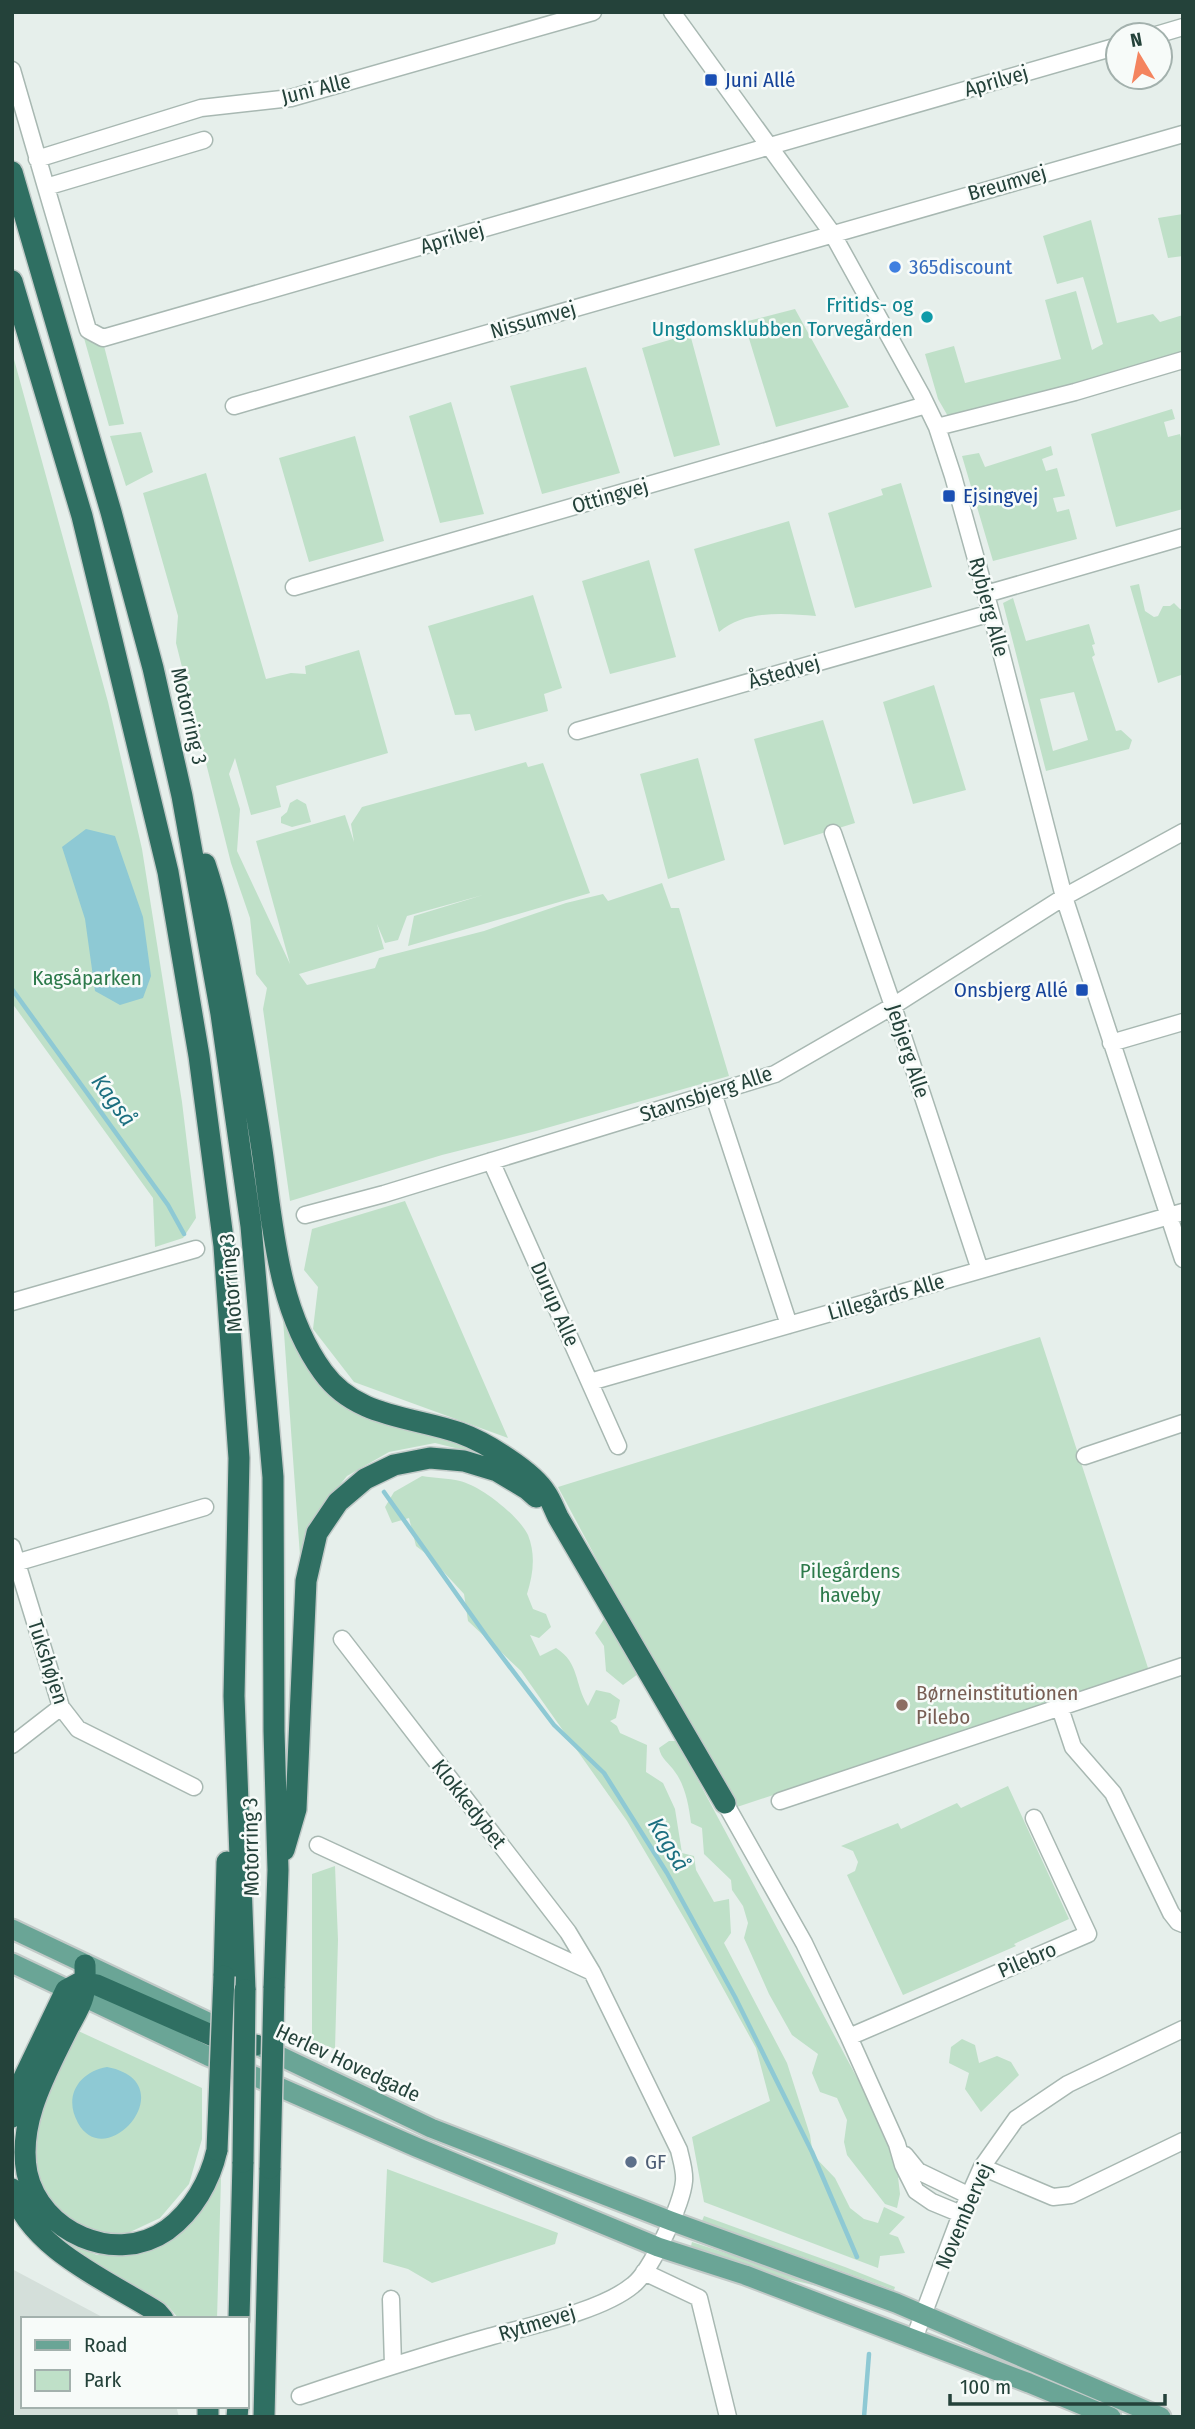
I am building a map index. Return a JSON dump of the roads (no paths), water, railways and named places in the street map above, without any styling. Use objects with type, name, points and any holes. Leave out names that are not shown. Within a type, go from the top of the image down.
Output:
[{"type":"highway","name":"Motorring 3","points":[[12,172],[111,512],[153,668],[182,796],[221,1014],[251,1226],[273,1478],[274,1731],[278,1870],[264,2417]]},
{"type":"highway","name":"Motorring 3","points":[[12,281],[82,516],[168,872],[199,1056],[224,1246],[239,1458],[233,1696],[245,1990],[239,2317]]},
{"type":"highway","points":[[182,796],[218,901],[251,1077],[275,1242],[293,1319],[307,1349],[325,1376],[354,1401],[382,1413],[461,1433],[515,1462],[545,1491],[725,1803]]},
{"type":"highway","points":[[278,1870],[296,1809],[306,1581],[317,1533],[338,1502],[365,1479],[394,1465],[430,1458],[464,1461],[497,1471],[527,1489],[558,1517]]},
{"type":"highway","points":[[80,1984],[34,2102],[27,2138],[27,2171],[35,2195],[50,2216],[69,2231],[92,2242],[117,2245],[142,2241],[165,2231],[184,2215],[211,2173],[216,2150],[233,1696]]},
{"type":"highway","points":[[80,1984],[97,1985],[236,2046],[256,2045]]},
{"type":"highway","points":[[12,2117],[19,2088],[80,1984]]},
{"type":"highway","points":[[12,2189],[25,2217],[39,2235],[57,2250],[161,2317]]},
{"type":"main road","points":[[12,1929],[80,1984]]},
{"type":"main road","points":[[12,1963],[80,1984],[416,2147],[659,2247],[745,2275],[1111,2417]]},
{"type":"main road","name":"Herlev Hovedgade","points":[[256,2045],[431,2128],[671,2221],[923,2314],[1161,2417]]},
{"type":"street","name":"Juni Alle","points":[[37,159],[201,108],[291,98],[593,12]]},
{"type":"street","name":"Rybjerg Alle","points":[[672,12],[832,233],[936,427],[953,476],[986,594],[1064,897],[1111,1043],[1176,1215],[1183,1259]]},
{"type":"street","name":"Aprilvej","points":[[12,70],[88,330],[103,338],[1104,50]]},
{"type":"street","name":"Breumvej","points":[[832,233],[1183,134]]},
{"type":"street","points":[[46,187],[204,140]]},
{"type":"street","name":"Nissumvej","points":[[234,406],[832,233]]},
{"type":"street","points":[[936,427],[1075,392],[1183,360]]},
{"type":"street","name":"Ottingvej","points":[[294,587],[926,405]]},
{"type":"street","points":[[986,594],[1183,537]]},
{"type":"street","name":"Åstedvej","points":[[577,731],[991,613]]},
{"type":"street","name":"Stavnsbjerg Alle","points":[[305,1215],[775,1074],[893,1006],[1064,897],[1183,832]]},
{"type":"street","name":"Jebjerg Alle","points":[[833,833],[980,1270]]},
{"type":"street","points":[[1111,1043],[1183,1022]]},
{"type":"street","points":[[713,1093],[789,1325]]},
{"type":"street","name":"Durup Alle","points":[[491,1161],[618,1446]]},
{"type":"street","name":"Lillegårds Alle","points":[[590,1382],[1176,1215]]},
{"type":"street","points":[[12,1302],[196,1249]]},
{"type":"street","points":[[1085,1456],[1183,1423]]},
{"type":"street","points":[[15,1563],[205,1507]]},
{"type":"street","name":"Tukshøjen","points":[[12,1546],[61,1707],[79,1729],[194,1787]]},
{"type":"street","name":"Klokkedybet","points":[[342,1639],[568,1932],[592,1972],[680,2150],[685,2179],[671,2221]]},
{"type":"street","points":[[780,1801],[1183,1666]]},
{"type":"street","points":[[12,1745],[61,1707]]},
{"type":"street","points":[[1059,1708],[1073,1747],[1113,1793],[1171,1913],[1183,1924]]},
{"type":"street","points":[[725,1803],[804,1943],[849,2037],[916,2191],[932,2202],[961,2214]]},
{"type":"street","name":"Pilebro","points":[[849,2037],[1088,1934],[1034,1818]]},
{"type":"street","points":[[318,1845],[592,1972]]},
{"type":"street","name":"Novembervej","points":[[914,2339],[961,2214],[982,2167],[1016,2119],[1068,2084],[1183,2029]]},
{"type":"street","points":[[982,2167],[1053,2197],[1071,2195],[1183,2141]]},
{"type":"street","points":[[897,2144],[918,2171],[970,2196]]},
{"type":"street","points":[[659,2247],[671,2221]]},
{"type":"street","name":"Rytmevej","points":[[300,2396],[615,2298],[636,2283],[659,2247]]},
{"type":"street","points":[[644,2272],[699,2298],[728,2417]]},
{"type":"street","points":[[391,2299],[393,2365]]},
{"type":"water","points":[[86,829],[115,836],[143,917],[151,976],[143,998],[120,1005],[95,991],[85,919],[62,847]]},
{"type":"water","points":[[107,2067],[130,2076],[140,2089],[140,2105],[133,2120],[121,2132],[106,2138],[91,2136],[78,2123],[72,2104],[76,2087],[82,2080]]},
{"type":"waterway","name":"Kagså","points":[[12,989],[168,1205],[184,1234]]},
{"type":"waterway","name":"Kagså","points":[[384,1492],[487,1637],[554,1725],[604,1773],[667,1873],[735,1997],[812,2152],[857,2257]]},
{"type":"waterway","name":"Kagså","points":[[864,2417],[869,2354]]},
{"type":"place","name":"Juni Allé","points":[[711,80]]},
{"type":"place","name":"365discount","points":[[895,267]]},
{"type":"place","name":"Fritids- og Ungdomsklubben Torvegården","points":[[927,317]]},
{"type":"place","name":"Ejsingvej","points":[[949,496]]},
{"type":"place","name":"Onsbjerg Allé","points":[[1082,990]]},
{"type":"place","name":"Børneinstitutionen Pilebo","points":[[902,1705]]},
{"type":"place","name":"GF","points":[[631,2162]]},
{"type":"park label","name":"Kagsåparken","points":[[87,978]]},
{"type":"park label","name":"Pilegårdens haveby","points":[[850,1583]]}]
